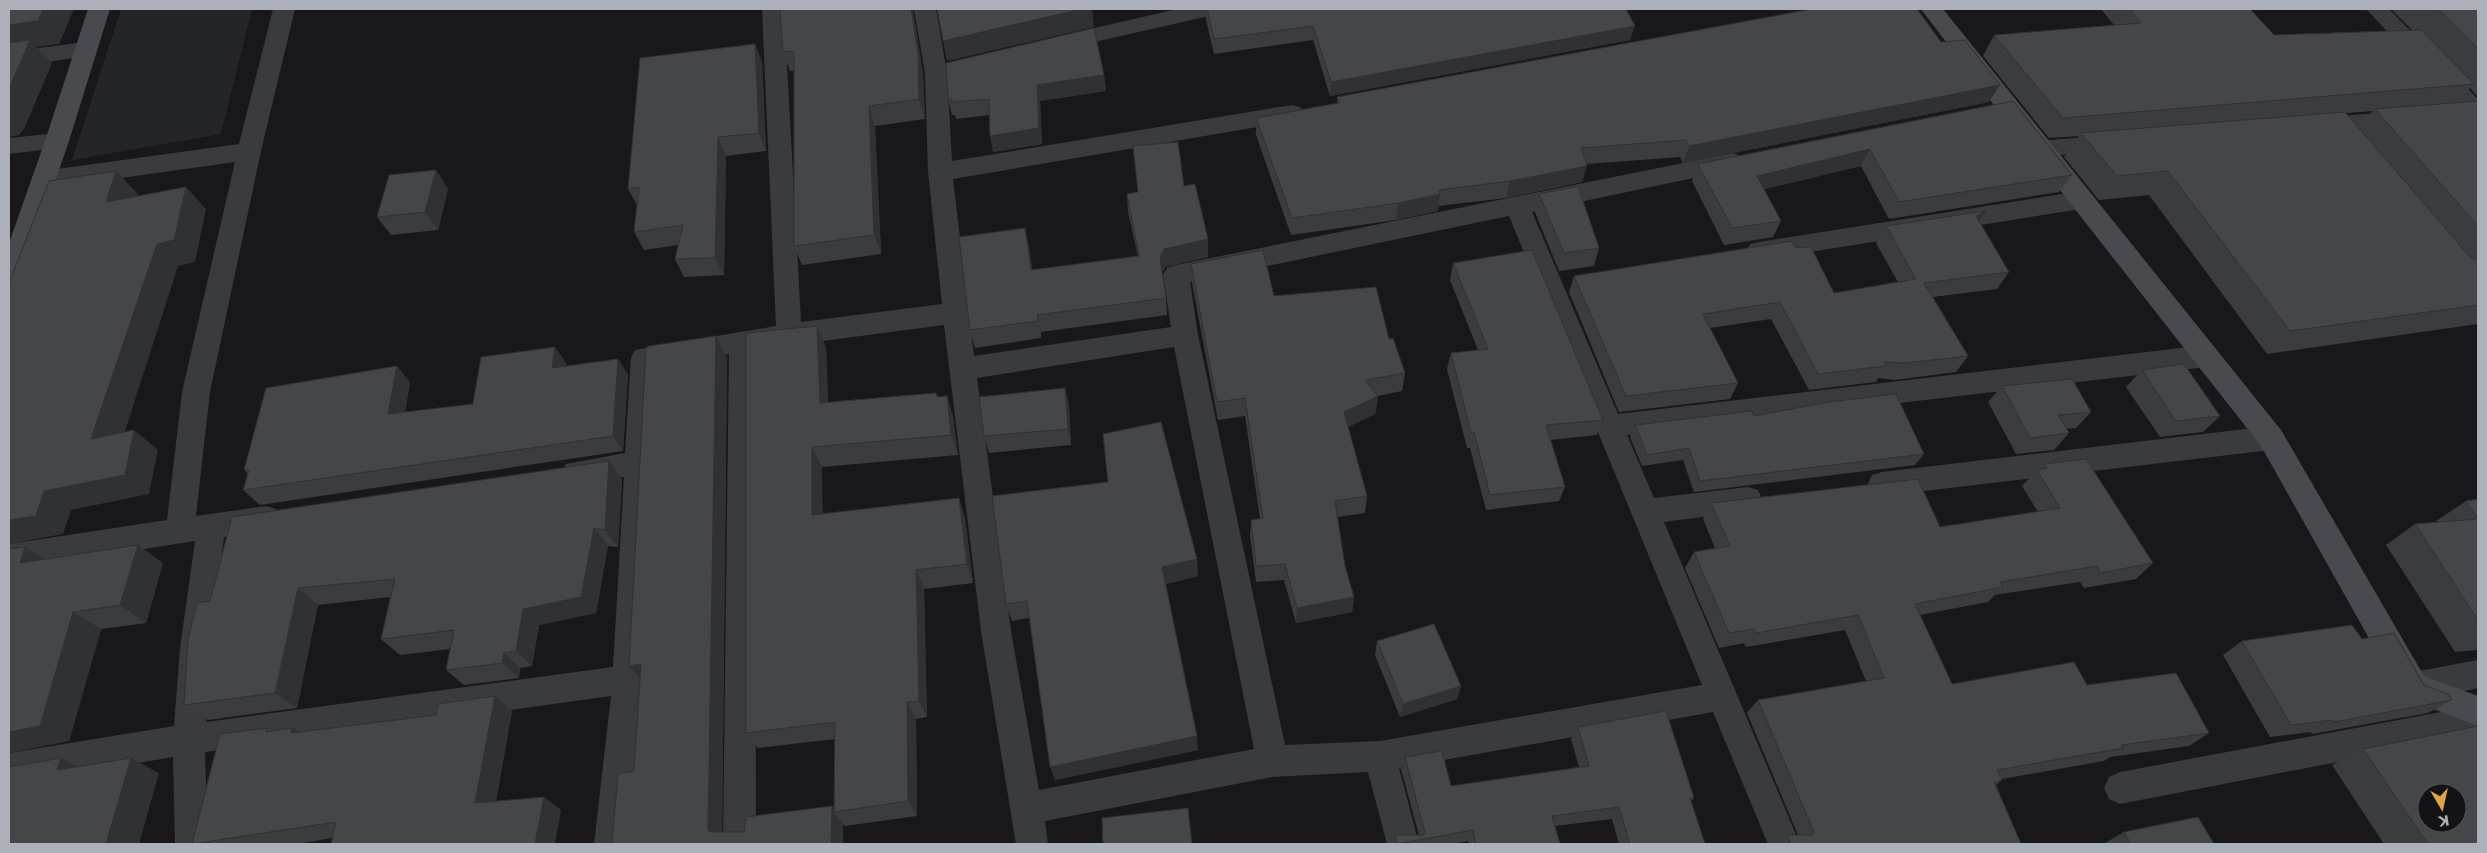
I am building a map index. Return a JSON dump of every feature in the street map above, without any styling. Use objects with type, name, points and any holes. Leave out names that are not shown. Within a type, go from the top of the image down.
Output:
[{"type":"main road","points":[[9,278],[57,141],[99,9]]},
{"type":"main road","points":[[1932,9],[2040,149],[2271,438],[2413,687],[2478,711]]},
{"type":"street","points":[[180,531],[196,392],[249,151],[284,9]]},
{"type":"street","points":[[773,9],[789,334]]},
{"type":"street","points":[[925,9],[946,70],[940,172],[955,313],[996,631],[1032,844]]},
{"type":"street","points":[[1040,48],[1208,9]]},
{"type":"street","points":[[2377,9],[2478,113]]},
{"type":"street","points":[[9,60],[85,50]]},
{"type":"street","points":[[1980,113],[2008,108]]},
{"type":"street","points":[[940,172],[1312,110]]},
{"type":"street","points":[[2448,116],[2478,113]]},
{"type":"street","points":[[2301,127],[2418,118]]},
{"type":"street","points":[[2330,125],[2348,147]]},
{"type":"street","points":[[9,146],[57,141]]},
{"type":"street","points":[[2040,149],[2127,142]]},
{"type":"street","points":[[43,180],[249,151]]},
{"type":"street","points":[[1272,761],[1185,335],[1176,275],[1758,157]]},
{"type":"street","points":[[1737,254],[2081,200]]},
{"type":"street","points":[[1517,205],[1560,282],[1609,426],[1784,844]]},
{"type":"street","points":[[612,844],[628,679],[644,358],[789,334],[955,313]]},
{"type":"street","points":[[962,370],[1185,335]]},
{"type":"street","points":[[740,844],[742,342]]},
{"type":"street","points":[[1609,426],[2206,356]]},
{"type":"street","points":[[1860,486],[2271,438]]},
{"type":"street","points":[[551,476],[638,463]]},
{"type":"street","points":[[1645,512],[1772,497]]},
{"type":"street","points":[[9,557],[289,515]]},
{"type":"street","points":[[191,844],[189,739],[195,648],[211,527]]},
{"type":"street","points":[[2413,687],[2478,674]]},
{"type":"street","points":[[9,768],[189,739],[628,679]]},
{"type":"street","points":[[1027,808],[1272,761],[1380,756],[1722,696]]},
{"type":"street","points":[[2120,788],[2478,720]]},
{"type":"street","points":[[1380,756],[1403,844]]},
{"type":"shaded area","points":[[121,9],[252,9],[221,134],[72,160]]},
{"type":"building","points":[[9,9],[43,9],[38,21],[9,25]]},
{"type":"building","points":[[780,9],[911,9],[918,53],[919,99],[869,106],[874,235],[794,246],[794,52],[783,51]]},
{"type":"building","points":[[937,9],[1082,9],[943,41]]},
{"type":"building","points":[[1207,9],[1626,9],[1635,26],[1331,82],[1313,26],[1214,39]]},
{"type":"building","points":[[1812,9],[1917,9],[1941,42],[1965,40],[2000,85],[1689,146],[1686,140],[1581,148],[1587,166],[1510,181],[1439,190],[1440,194],[1398,203],[1292,218],[1256,118],[1339,103],[1337,97]]},
{"type":"building","points":[[2130,9],[2250,9],[2274,35],[2421,30],[2474,84],[2063,118],[1994,35],[2141,23]]},
{"type":"building","points":[[2438,9],[2478,9],[2478,48]]},
{"type":"building","points":[[1094,28],[1104,75],[1037,85],[1039,128],[990,136],[989,99],[952,102],[952,99],[948,99],[946,63]]},
{"type":"building","points":[[30,40],[9,89],[9,43]]},
{"type":"building","points":[[755,44],[759,133],[718,137],[715,258],[675,259],[683,225],[634,232],[639,187],[628,189],[640,58]]},
{"type":"building","points":[[2013,101],[2072,175],[1899,202],[1870,149],[1757,176],[1781,221],[1732,228],[1698,164]]},
{"type":"building","points":[[2478,101],[2478,226],[2375,109]]},
{"type":"building","points":[[2345,112],[2470,257],[2478,260],[2478,305],[2290,331],[2168,171],[2117,176],[2081,133]]},
{"type":"building","points":[[1178,142],[1184,186],[1195,184],[1208,239],[1164,249],[1160,258],[1166,298],[1037,315],[1038,321],[970,330],[959,237],[1025,228],[1031,270],[1139,256],[1127,194],[1138,192],[1133,146]]},
{"type":"building","points":[[436,170],[425,212],[377,217],[389,175]]},
{"type":"building","points":[[116,171],[106,202],[186,187],[174,240],[157,244],[91,439],[134,430],[125,475],[44,491],[36,516],[9,520],[9,283],[49,181]]},
{"type":"building","points":[[1578,186],[1599,248],[1564,253],[1539,194]]},
{"type":"building","points":[[1986,211],[1976,216],[2009,272],[1924,283],[1968,356],[1906,363],[1885,362],[1886,366],[1818,374],[1780,302],[1703,314],[1738,383],[1626,396],[1574,276],[1792,241],[1796,248],[1811,247],[1834,293],[1916,279],[1886,226]]},
{"type":"building","points":[[1263,250],[1274,296],[1376,287],[1389,339],[1393,338],[1405,373],[1365,380],[1378,396],[1344,412],[1367,496],[1335,501],[1345,566],[1354,597],[1297,608],[1285,564],[1256,566],[1251,520],[1263,518],[1245,398],[1217,402],[1191,264]]},
{"type":"building","points":[[1532,250],[1603,420],[1546,425],[1565,487],[1490,495],[1474,432],[1471,433],[1451,353],[1488,349],[1453,263]]},
{"type":"building","points":[[817,326],[820,403],[936,393],[937,397],[947,396],[951,435],[812,447],[812,515],[959,498],[967,564],[916,570],[919,701],[907,702],[908,801],[834,812],[835,722],[746,733],[746,333]]},
{"type":"building","points":[[716,336],[708,830],[710,832],[744,832],[746,817],[832,806],[831,844],[612,844],[618,774],[634,771],[641,664],[629,666],[646,348]]},
{"type":"building","points":[[555,347],[552,368],[618,359],[613,436],[243,490],[249,470],[244,470],[266,388],[397,366],[388,414],[473,404],[481,357]]},
{"type":"building","points":[[2184,364],[2220,416],[2176,421],[2142,370]]},
{"type":"building","points":[[2072,379],[2091,412],[2058,415],[2069,433],[2030,438],[2002,386]]},
{"type":"building","points":[[1065,388],[1068,429],[984,436],[979,397]]},
{"type":"building","points":[[1896,394],[1924,454],[1700,481],[1689,448],[1647,455],[1635,425],[1752,411],[1754,416],[1829,402]]},
{"type":"building","points":[[1161,422],[1197,559],[1162,567],[1197,736],[1050,767],[1027,601],[1006,604],[992,496],[1108,482],[1103,434]]},
{"type":"building","points":[[2086,459],[2153,563],[2100,573],[2097,566],[2000,582],[2003,587],[1915,604],[1952,684],[2074,662],[2087,685],[2176,673],[2209,733],[2121,745],[2123,748],[1997,770],[2002,780],[1994,782],[2021,844],[1791,844],[1787,835],[1812,835],[1814,832],[1758,700],[1884,678],[1858,615],[1756,633],[1754,629],[1729,633],[1694,552],[1730,546],[1711,503],[1918,479],[1940,527],[2060,508],[2037,470],[2047,468],[2045,464]]},
{"type":"building","points":[[609,461],[605,530],[594,528],[581,597],[523,609],[516,651],[504,653],[502,663],[446,670],[454,630],[381,639],[395,579],[298,588],[275,693],[184,705],[188,639],[197,603],[210,601],[232,517]]},
{"type":"building","points":[[2478,499],[2478,519],[2466,501]]},
{"type":"building","points":[[2478,519],[2478,620],[2415,524]]},
{"type":"building","points":[[138,545],[120,605],[73,612],[40,726],[9,732],[9,549],[25,547],[20,563]]},
{"type":"building","points":[[1434,624],[1461,686],[1403,704],[1377,641]]},
{"type":"building","points":[[2352,625],[2362,639],[2394,633],[2424,685],[2448,694],[2452,700],[2334,722],[2333,720],[2291,725],[2242,641]]},
{"type":"building","points":[[495,696],[475,803],[544,797],[535,844],[331,844],[336,822],[192,844],[220,734],[267,728],[266,732],[292,728],[291,733],[436,715],[438,704]]},
{"type":"building","points":[[1666,711],[1694,798],[1690,798],[1705,844],[1630,844],[1619,807],[1552,816],[1560,844],[1476,844],[1473,830],[1397,844],[1395,835],[1423,835],[1425,833],[1405,757],[1442,751],[1451,786],[1589,766],[1578,727]]},
{"type":"building","points":[[2478,726],[2478,844],[2428,844],[2420,833],[2467,833],[2467,783],[2417,783],[2417,828],[2363,749]]},
{"type":"building","points":[[61,758],[57,770],[131,758],[106,844],[9,844],[9,767]]},
{"type":"building","points":[[1188,808],[1192,844],[1103,844],[1102,818]]},
{"type":"building","points":[[2198,817],[2214,844],[2131,844],[2124,832]]}]
